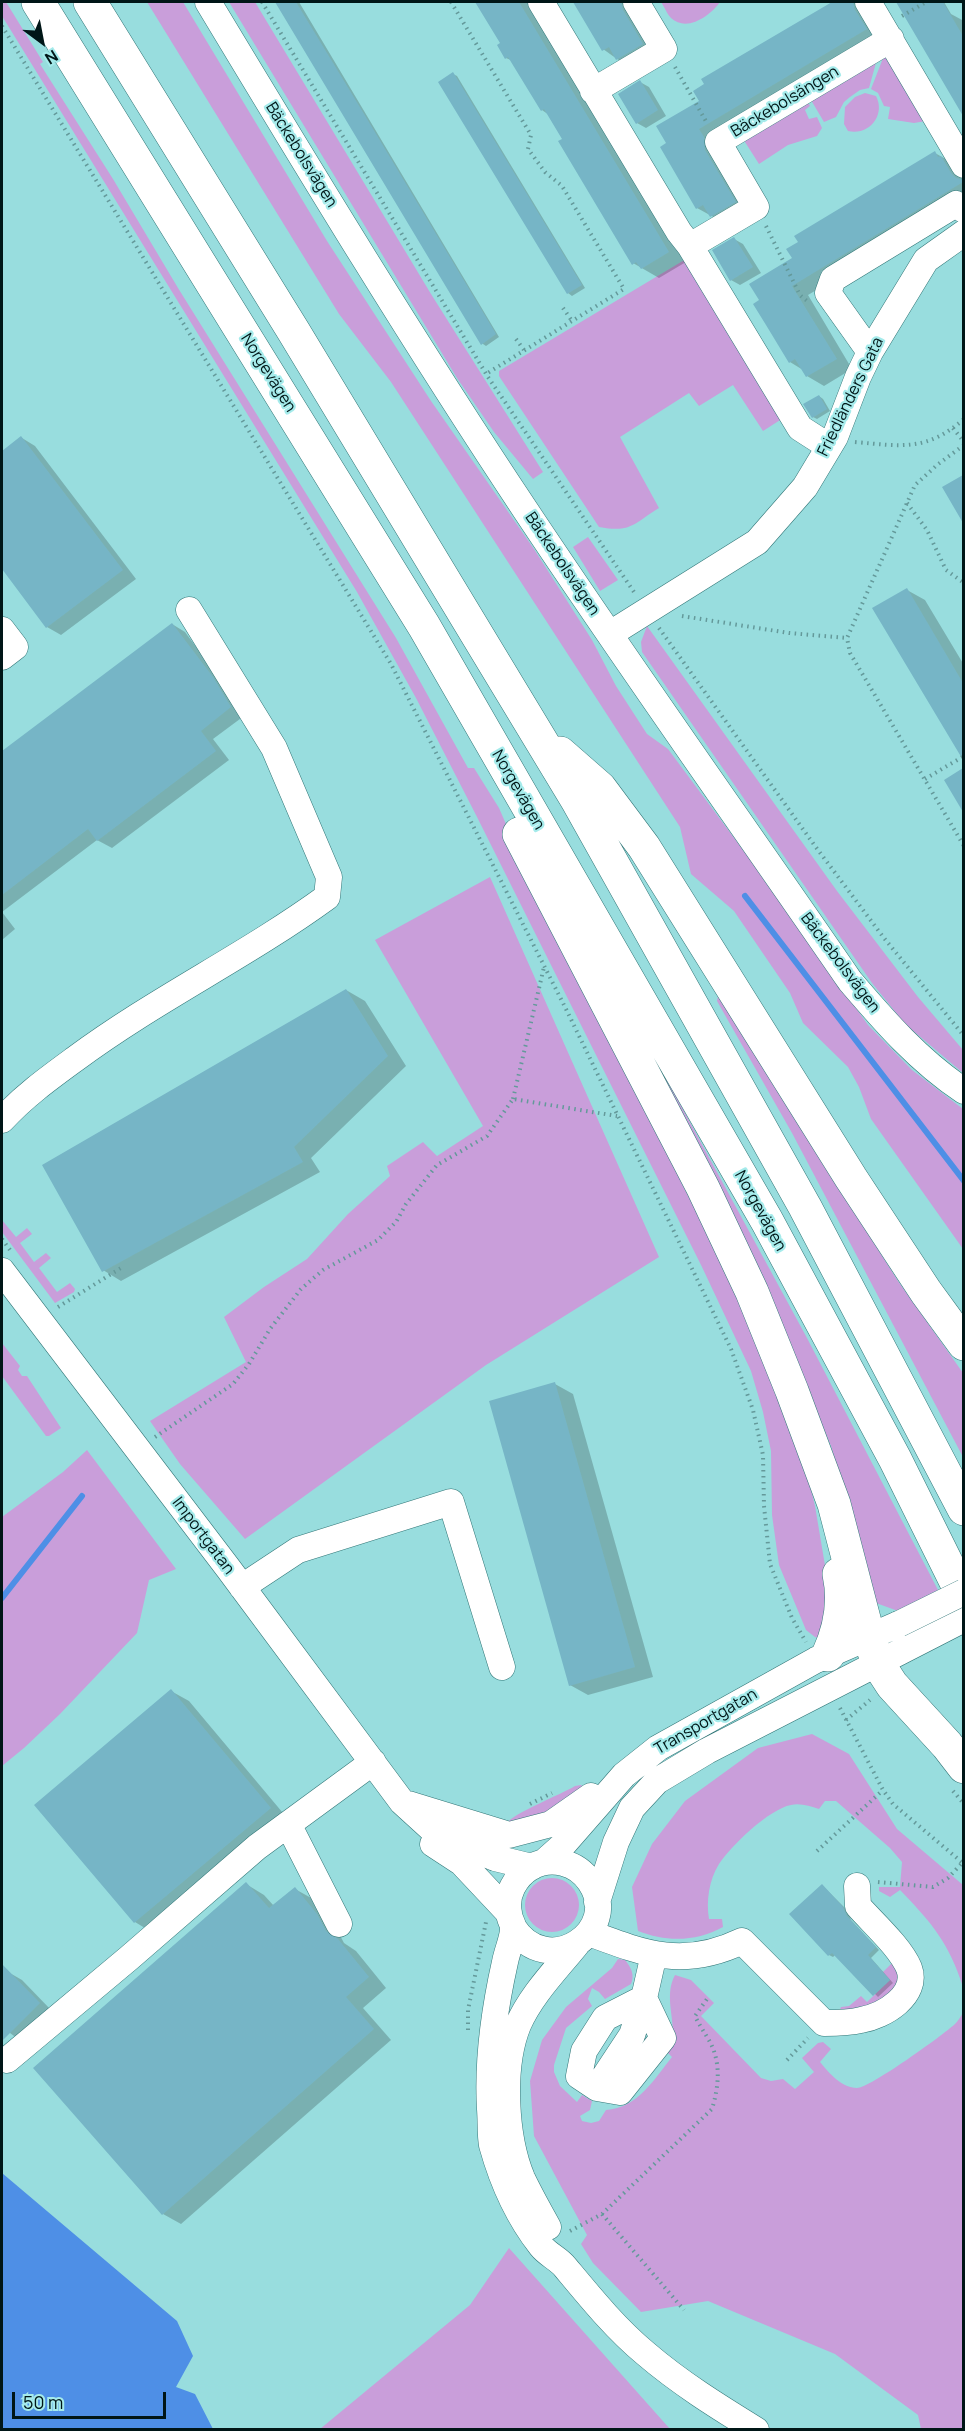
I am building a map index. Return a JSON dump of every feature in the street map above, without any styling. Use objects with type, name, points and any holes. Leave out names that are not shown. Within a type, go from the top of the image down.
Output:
[{"type":"highway","name":"Norgevägen","points":[[38,2],[424,626],[767,1221],[895,1459],[963,1598]]},
{"type":"highway","points":[[90,2],[294,332],[577,800],[805,1207],[963,1509]]},
{"type":"highway","points":[[424,626],[473,745],[703,1188],[752,1292],[834,1504],[874,1651],[892,1684],[963,1767]]},
{"type":"highway","points":[[535,731],[600,788],[644,847],[851,1178],[963,1344]]},
{"type":"highway","points":[[822,1471],[826,1506],[842,1588],[840,1621],[828,1655]]},
{"type":"street","name":"Bäckebolsvägen","points":[[208,2],[294,145],[471,428],[609,633],[850,981],[909,1047],[927,1064],[963,1091]]},
{"type":"street","points":[[541,2],[593,91],[800,428],[832,441]]},
{"type":"street","points":[[593,91],[664,49],[636,2]]},
{"type":"street","points":[[868,2],[963,165]]},
{"type":"street","name":"Bäckebolsängen","points":[[690,246],[756,207],[718,142],[887,33]]},
{"type":"street","points":[[870,352],[828,293],[833,279],[956,204],[963,210]]},
{"type":"street","name":"Friedländers Gata","points":[[609,633],[757,542],[805,487],[832,441],[870,352],[926,260],[963,233]]},
{"type":"street","points":[[2,1120],[23,1097],[111,1032],[295,920],[327,897],[329,877],[274,748],[189,610]]},
{"type":"street","points":[[2,630],[15,647],[2,657]]},
{"type":"street","name":"Importgatan","points":[[8,1263],[242,1587],[402,1802],[436,1833],[495,1858],[538,1864]]},
{"type":"street","points":[[242,1587],[298,1550],[451,1502],[502,1667]]},
{"type":"street","points":[[907,1634],[963,1592]]},
{"type":"street","points":[[907,1634],[963,1619]]},
{"type":"street","name":"Transportgatan","points":[[562,2263],[554,2240],[522,2177],[512,2140],[507,2089],[509,2053],[518,2025],[535,1996],[583,1938],[596,1916],[597,1902],[616,1842],[632,1808],[657,1782],[874,1651],[907,1634]]},
{"type":"street","name":"Transportgatan","points":[[756,2430],[701,2397],[643,2352],[602,2312],[562,2263],[542,2248],[506,2189],[492,2143],[488,2071],[495,2006],[510,1919],[510,1894],[514,1883],[562,1846],[624,1775],[658,1748],[828,1655],[874,1651]]},
{"type":"street","points":[[7,2060],[105,1979],[257,1847],[373,1762]]},
{"type":"street","points":[[402,1802],[509,1835],[551,1824],[606,1784],[624,1775]]},
{"type":"street","name":"Importgatan","points":[[402,1802],[413,1828],[462,1863],[510,1919]]},
{"type":"street","points":[[288,1824],[339,1924]]},
{"type":"street","points":[[538,1864],[566,1863],[579,1870],[593,1887],[597,1902]]},
{"type":"street","points":[[510,1919],[525,1941],[541,1949],[559,1950],[583,1938],[680,1958],[718,1951],[742,1941],[824,2023],[863,2020],[879,2014],[900,2000],[908,1990],[911,1979],[903,1956],[858,1906],[857,1886]]},
{"type":"street","points":[[644,1998],[663,2038],[620,2092],[588,2082],[644,1998],[654,1954]]},
{"type":"path","points":[[262,2],[486,374],[646,609],[815,846],[897,956],[963,1036]]},
{"type":"path","points":[[451,2],[531,135],[528,149],[545,172],[562,186],[624,289],[486,374]]},
{"type":"path","points":[[887,33],[926,2]]},
{"type":"path","points":[[2,26],[391,664],[544,966],[731,1349],[753,1410],[763,1455],[764,1506],[770,1564],[792,1618]]},
{"type":"path","points":[[664,49],[718,142]]},
{"type":"path","points":[[563,308],[572,321]]},
{"type":"path","points":[[516,339],[524,350]]},
{"type":"path","points":[[832,441],[900,446],[924,444],[954,428],[963,419]]},
{"type":"path","points":[[954,428],[963,444],[915,485],[847,638],[850,653],[963,846]]},
{"type":"path","points":[[908,502],[927,530],[946,570],[963,583]]},
{"type":"path","points":[[646,609],[789,633],[847,638]]},
{"type":"path","points":[[925,779],[963,756]]},
{"type":"path","points":[[152,1439],[232,1384],[249,1364],[270,1329],[301,1289],[331,1265],[378,1240],[396,1222],[406,1204],[437,1165],[487,1136],[513,1099],[544,966]]},
{"type":"path","points":[[513,1099],[618,1116]]},
{"type":"path","points":[[2,1239],[8,1263]]},
{"type":"path","points":[[55,1309],[121,1268]]},
{"type":"path","points":[[853,1732],[883,1790],[893,1804],[963,1863],[948,1878],[933,1887],[883,1882],[857,1886]]},
{"type":"path","points":[[817,1851],[883,1790]]},
{"type":"path","points":[[523,1808],[555,1792]]},
{"type":"path","points":[[570,2231],[602,2214],[712,2109],[716,2095],[717,2065],[709,2040],[695,2016],[707,1999]]},
{"type":"path","points":[[787,2060],[824,2023]]},
{"type":"path","points":[[602,2214],[684,2310]]},
{"type":"shaded area","points":[[2,2],[6,2],[43,62],[40,64],[396,638],[468,768],[474,768],[499,808],[526,870],[662,1137],[682,1184],[743,1300],[805,1464],[815,1506],[832,1607],[821,1639],[806,1630],[779,1565],[772,1515],[771,1451],[751,1371],[702,1267],[476,815],[416,698],[357,592],[2,16]]},
{"type":"shaded area","points":[[147,2],[183,2],[327,241],[431,401],[534,549],[592,640],[616,686],[647,734],[668,749],[868,1025],[912,1070],[963,1109],[963,1249],[871,1119],[859,1087],[848,1067],[803,1023],[790,993],[734,911],[691,874],[680,827],[391,382],[339,314]]},
{"type":"shaded area","points":[[229,2],[255,2],[431,294],[543,472],[533,479],[494,432],[457,378]]},
{"type":"shaded area","points":[[661,2],[720,2],[705,17],[684,24],[671,18]]},
{"type":"shaded area","points":[[879,52],[869,88],[860,90],[850,97],[844,102],[836,117],[824,122],[808,95]]},
{"type":"shaded area","points":[[885,53],[932,120],[914,123],[888,119],[890,107],[884,106],[878,93],[871,89]]},
{"type":"shaded area","points":[[865,93],[876,96],[879,103],[877,117],[869,127],[863,130],[848,131],[844,124],[845,107],[855,97]]},
{"type":"shaded area","points":[[805,96],[810,106],[805,110],[809,119],[817,117],[822,128],[817,136],[788,145],[759,164],[745,142],[746,138]]},
{"type":"shaded area","points":[[691,256],[788,415],[763,431],[733,385],[699,406],[689,393],[620,437],[659,508],[625,528],[599,527],[499,376],[499,371]]},
{"type":"shaded area","points":[[588,537],[618,580],[600,591],[573,547]]},
{"type":"shaded area","points":[[647,626],[837,891],[918,997],[963,1050],[963,1073],[905,1024],[872,983],[642,652],[641,642]]},
{"type":"shaded area","points":[[490,877],[659,1257],[486,1365],[245,1539],[180,1464],[150,1421],[246,1362],[224,1317],[307,1259],[348,1214],[390,1176],[387,1166],[423,1142],[437,1156],[483,1126],[375,940]]},
{"type":"shaded area","points":[[718,996],[898,1281],[963,1373],[963,1457],[792,1133],[717,1001]]},
{"type":"shaded area","points":[[642,1034],[807,1338],[938,1590],[898,1611],[876,1603],[831,1446],[769,1302]]},
{"type":"shaded area","points":[[2,1220],[16,1237],[27,1228],[32,1234],[20,1243],[34,1262],[46,1253],[51,1258],[39,1268],[57,1292],[70,1283],[75,1289],[74,1292],[55,1303],[2,1232]]},
{"type":"shaded area","points":[[2,1343],[20,1366],[18,1370],[22,1376],[27,1376],[61,1428],[49,1436],[46,1436],[2,1376]]},
{"type":"shaded area","points":[[87,1450],[176,1569],[149,1580],[137,1633],[60,1714],[2,1766],[2,1517],[63,1472]]},
{"type":"shaded area","points":[[812,1734],[849,1754],[897,1829],[963,1885],[963,1987],[952,1958],[938,1934],[921,1913],[900,1890],[890,1897],[879,1891],[879,1887],[900,1887],[902,1862],[890,1848],[836,1801],[825,1801],[819,1809],[798,1804],[782,1808],[751,1829],[732,1848],[716,1870],[708,1898],[709,1919],[722,1919],[723,1927],[702,1936],[681,1939],[659,1937],[638,1931],[632,1887],[652,1844],[685,1801],[758,1748]]},
{"type":"shaded area","points":[[581,1785],[584,1787],[558,1811],[507,1823],[527,1809]]},
{"type":"shaded area","points":[[547,1878],[557,1878],[567,1882],[575,1890],[579,1905],[575,1920],[567,1928],[557,1932],[547,1932],[537,1928],[529,1920],[525,1910],[525,1900],[529,1890],[537,1882]]},
{"type":"shaded area","points":[[897,1958],[903,1966],[892,2002],[839,2012],[841,2007],[849,2006],[861,1996],[867,2002],[890,1980],[883,1972]]},
{"type":"shaded area","points":[[618,1959],[625,1960],[631,1968],[633,1977],[631,1984],[605,1999],[592,1988],[588,1999],[592,2006],[566,2028],[554,2065],[554,2072],[560,2086],[577,2102],[582,2095],[592,2101],[590,2110],[580,2116],[582,2121],[591,2123],[599,2121],[606,2110],[627,2104],[636,2098],[652,2083],[672,2057],[666,2051],[673,2033],[670,1989],[675,1975],[691,1980],[714,2003],[701,2016],[761,2078],[771,2081],[783,2079],[795,2089],[814,2072],[802,2058],[818,2043],[823,2042],[831,2049],[820,2062],[841,2083],[857,2088],[891,2071],[955,2024],[963,2013],[963,2429],[921,2429],[918,2415],[835,2354],[708,2301],[641,2312],[593,2263],[581,2244],[587,2235],[534,2136],[530,2081],[542,2040],[566,2007],[612,1968]]},
{"type":"shaded area","points":[[509,2248],[670,2429],[320,2429],[470,2305]]},
{"type":"water","points":[[2,2173],[177,2321],[193,2356],[176,2387],[195,2394],[213,2429],[2,2429]]},
{"type":"building","points":[[275,2],[296,2],[364,114],[496,334],[481,345]]},
{"type":"building","points":[[475,2],[519,2],[669,252],[641,269],[636,262],[632,265],[558,141],[562,139],[544,109],[541,111],[508,57],[505,59],[497,45],[500,43]]},
{"type":"building","points":[[573,2],[621,2],[623,10],[643,44],[616,60],[609,47],[602,51]]},
{"type":"building","points":[[832,2],[853,2],[855,10],[867,29],[699,129],[704,137],[705,150],[736,202],[710,217],[703,205],[696,209],[660,147],[666,143],[656,126],[699,101],[693,91],[704,84],[701,79]]},
{"type":"building","points":[[896,2],[943,2],[963,36],[963,116]]},
{"type":"building","points":[[453,72],[582,285],[567,294],[438,82]]},
{"type":"building","points":[[640,80],[658,110],[636,124],[618,94]]},
{"type":"building","points":[[935,151],[938,157],[941,156],[951,173],[963,182],[792,286],[837,359],[806,377],[795,359],[789,363],[753,304],[759,300],[749,284],[792,258],[786,249],[798,242],[794,236]]},
{"type":"building","points":[[734,237],[753,267],[730,281],[712,250]]},
{"type":"building","points":[[819,395],[827,409],[812,418],[803,404]]},
{"type":"building","points":[[21,436],[123,570],[46,628],[2,569],[2,451]]},
{"type":"building","points":[[963,475],[963,523],[942,487]]},
{"type":"building","points":[[907,588],[963,683],[963,760],[872,608]]},
{"type":"building","points":[[172,623],[213,677],[231,707],[201,731],[216,751],[97,841],[88,829],[2,895],[2,751]]},
{"type":"building","points":[[963,768],[963,812],[944,780]]},
{"type":"building","points":[[346,989],[388,1056],[294,1147],[303,1162],[102,1272],[42,1165]]},
{"type":"building","points":[[555,1382],[635,1667],[569,1686],[489,1401]]},
{"type":"building","points":[[171,1689],[271,1808],[134,1923],[34,1805]]},
{"type":"building","points":[[246,1882],[269,1908],[295,1887],[317,1914],[326,1931],[338,1939],[369,1977],[346,1997],[374,2029],[162,2215],[33,2068]]},
{"type":"building","points":[[822,1884],[843,1907],[847,1916],[876,1947],[868,1955],[890,1980],[873,1996],[832,1953],[828,1956],[789,1914]]},
{"type":"building","points":[[2,1964],[40,2003],[2,2041]]},
{"type":"waterway","points":[[745,896],[964,1181]]},
{"type":"waterway","points":[[2,1598],[82,1496]]}]
